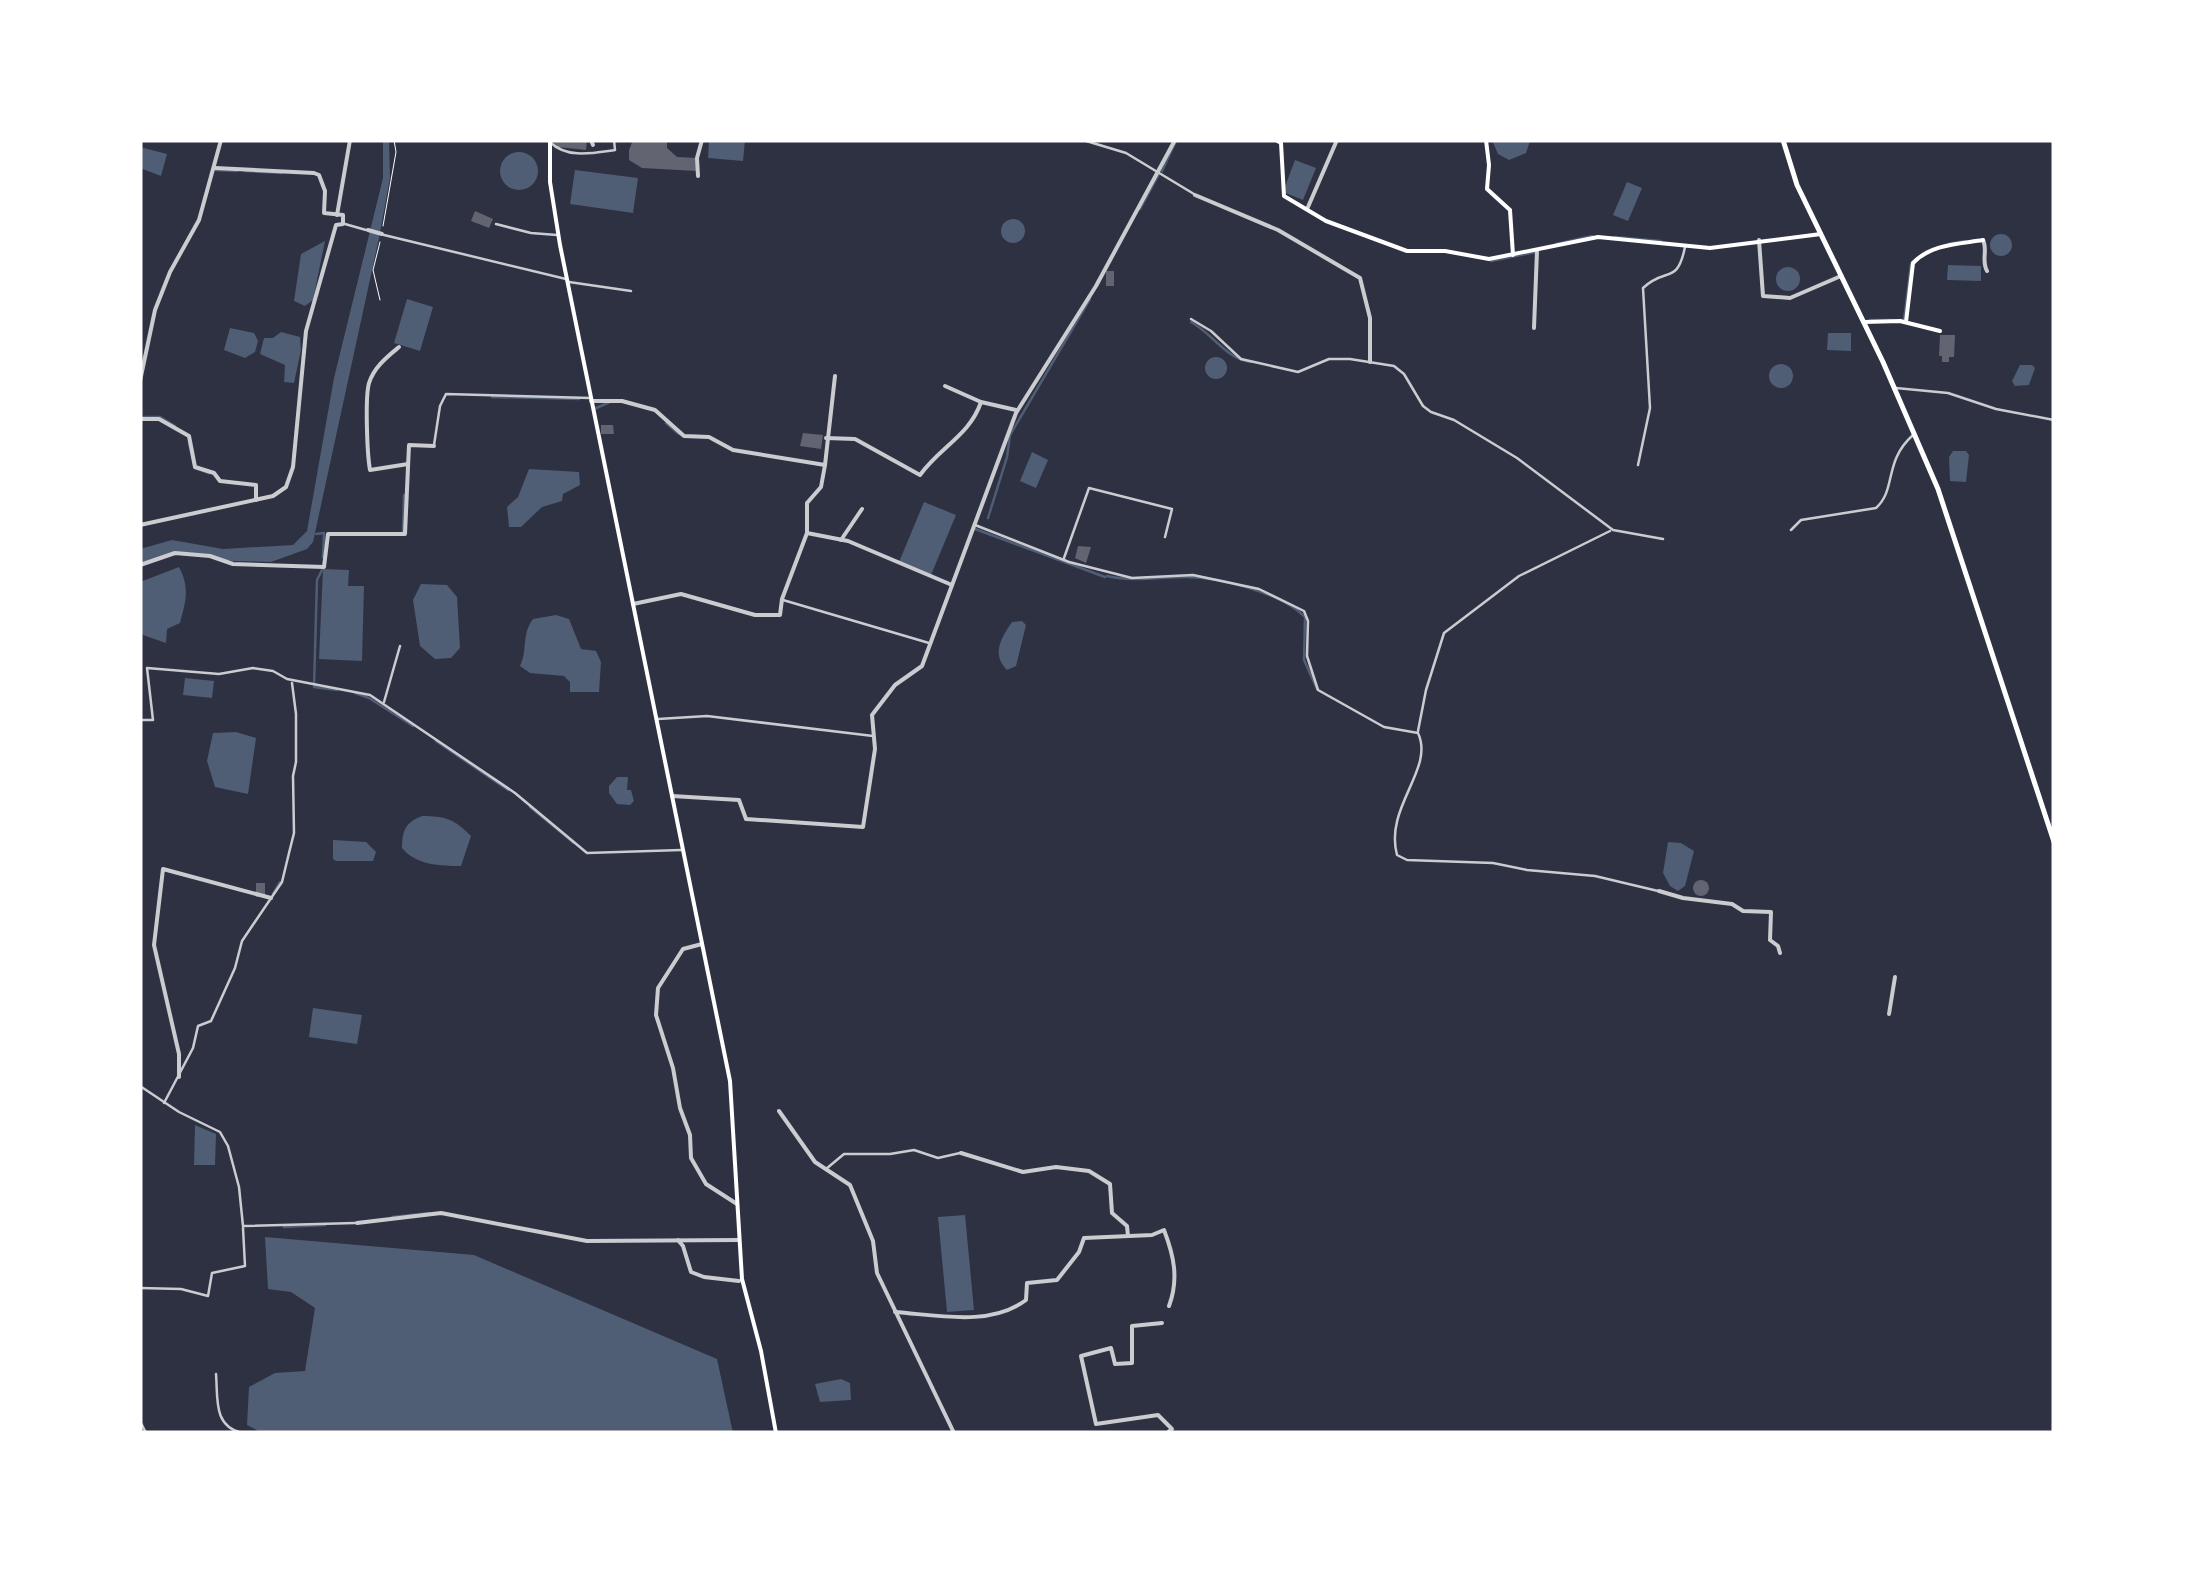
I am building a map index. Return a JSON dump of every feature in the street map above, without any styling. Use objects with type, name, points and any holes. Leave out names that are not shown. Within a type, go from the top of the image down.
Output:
[{"type":"main road","points":[[1276,140],[1280,143],[1284,196],[1326,220],[1408,251],[1445,251],[1489,259],[1598,237],[1710,248],[1821,234]]},
{"type":"main road","points":[[1486,140],[1490,165],[1487,189],[1510,210],[1513,255]]},
{"type":"main road","points":[[1783,140],[1797,186],[1864,322],[1938,489],[2054,842]]},
{"type":"main road","points":[[550,141],[550,182],[567,281],[730,1081],[742,1279],[761,1351],[776,1433]]},
{"type":"main road","points":[[1906,322],[1907,288],[1913,263],[1919,256],[1956,242],[1982,240]]},
{"type":"main road","points":[[1864,322],[1906,322],[1940,331]]},
{"type":"street","points":[[140,380],[155,310],[170,272],[199,220],[221,140]]},
{"type":"street","points":[[337,215],[350,140]]},
{"type":"street","points":[[550,141],[558,149],[584,154],[615,150],[614,140]]},
{"type":"street","points":[[698,176],[702,140]]},
{"type":"street","points":[[1083,140],[1126,153],[1195,194],[1278,230],[1360,278],[1370,318],[1370,362]]},
{"type":"street","points":[[672,796],[738,800],[746,819],[863,827],[874,749],[872,714],[894,685],[922,666],[1017,410],[1096,286],[1176,140]]},
{"type":"street","points":[[1308,207],[1337,140]]},
{"type":"street","points":[[215,168],[319,175],[326,191],[324,214],[343,215],[343,224]]},
{"type":"street","points":[[140,525],[281,493],[293,467],[306,331],[336,226],[343,224],[567,281],[631,291]]},
{"type":"street","points":[[496,224],[531,234],[559,235]]},
{"type":"street","points":[[1759,240],[1762,296],[1790,298],[1841,276]]},
{"type":"street","points":[[1982,240],[1987,271]]},
{"type":"street","points":[[1638,465],[1650,408],[1643,288],[1681,267],[1685,246]]},
{"type":"street","points":[[1534,328],[1537,250]]},
{"type":"street","points":[[1191,319],[1211,331],[1241,359],[1298,372],[1329,360],[1394,366],[1431,412],[1454,420],[1517,458],[1612,530],[1662,539]]},
{"type":"street","points":[[399,346],[382,362],[368,385],[366,444],[370,470],[408,464]]},
{"type":"street","points":[[633,604],[681,594],[771,617],[780,615],[782,599],[807,533],[807,504],[821,487],[835,376]]},
{"type":"street","points":[[946,386],[981,402],[1017,410]]},
{"type":"street","points":[[1894,388],[1948,393],[1996,409],[2054,420]]},
{"type":"street","points":[[140,566],[175,552],[225,562],[324,567],[328,534],[405,534],[409,445],[434,446],[440,406],[446,394],[622,401],[655,410],[684,436],[709,437],[733,450],[825,465]]},
{"type":"street","points":[[826,438],[855,438],[920,475],[950,442],[961,438],[981,402]]},
{"type":"street","points":[[140,419],[159,419],[190,436],[195,468],[214,473],[220,480],[256,485],[256,500]]},
{"type":"street","points":[[1791,530],[1801,520],[1876,508],[1885,500],[1893,462],[1901,446],[1914,434]]},
{"type":"street","points":[[1064,560],[1090,488],[1172,509],[1166,537]]},
{"type":"street","points":[[840,540],[862,509]]},
{"type":"street","points":[[973,524],[1064,560],[1132,578],[1192,575],[1259,589],[1304,611],[1308,620],[1307,656],[1318,690],[1384,727],[1418,732]]},
{"type":"street","points":[[1612,530],[1519,576],[1444,633],[1418,732],[1422,742],[1421,764],[1407,787],[1397,816],[1397,855],[1407,860],[1493,863],[1595,876],[1683,898],[1732,904],[1743,911],[1771,912],[1770,940],[1778,946],[1780,954]]},
{"type":"street","points":[[807,533],[840,540],[952,585]]},
{"type":"street","points":[[782,599],[932,643]]},
{"type":"street","points":[[383,704],[400,646]]},
{"type":"street","points":[[140,720],[153,720],[147,668],[218,674],[254,668],[292,680],[364,693],[515,793],[588,853],[683,850]]},
{"type":"street","points":[[164,1103],[193,1048],[198,1026],[211,1021],[235,968],[242,941],[282,882],[294,833],[296,714],[292,680]]},
{"type":"street","points":[[656,719],[706,716],[873,736]]},
{"type":"street","points":[[179,1077],[170,1006],[154,945],[163,870],[271,898]]},
{"type":"street","points":[[702,944],[683,950],[658,988],[656,1016],[674,1068],[692,1158],[706,1184],[736,1204]]},
{"type":"street","points":[[1888,1014],[1895,976]]},
{"type":"street","points":[[140,1288],[181,1289],[208,1296],[212,1273],[245,1266],[239,1187],[220,1132],[164,1103],[141,1086]]},
{"type":"street","points":[[778,1111],[815,1162],[850,1186],[873,1241],[877,1272],[954,1433]]},
{"type":"street","points":[[826,1169],[844,1154],[914,1150],[938,1158],[961,1153],[1023,1172],[1056,1168],[1089,1172],[1110,1184],[1111,1209],[1127,1226],[1128,1236]]},
{"type":"street","points":[[243,1226],[357,1223],[441,1213],[587,1240],[738,1240]]},
{"type":"street","points":[[895,1312],[975,1317],[1009,1312],[1026,1300],[1027,1284],[1057,1280],[1079,1252],[1084,1238],[1152,1235],[1164,1230],[1174,1257],[1175,1291],[1169,1306]]},
{"type":"street","points":[[678,1240],[691,1272],[704,1278],[739,1281]]},
{"type":"street","points":[[1162,1324],[1132,1326],[1132,1363],[1114,1364],[1111,1348],[1081,1356],[1096,1424],[1158,1415],[1172,1429],[1167,1433]]},
{"type":"street","points":[[216,1374],[220,1418],[228,1428],[242,1433]]},
{"type":"street","points":[[140,1421],[146,1433]]},
{"type":"path","points":[[380,300],[373,270],[396,152],[394,140]]},
{"type":"water","points":[[383,140],[389,140],[390,178],[313,542],[307,549],[271,562],[175,552],[140,564],[140,549],[172,540],[223,549],[293,545],[307,531],[334,378],[383,178]]},
{"type":"water","points":[[709,140],[745,140],[743,161],[708,158]]},
{"type":"water","points":[[1492,140],[1530,141],[1526,153],[1509,160],[1498,154]]},
{"type":"water","points":[[140,147],[167,154],[161,176],[140,168]]},
{"type":"water","points":[[519,152],[532,158],[538,171],[532,184],[519,190],[506,184],[500,171],[506,158]]},
{"type":"water","points":[[1295,160],[1316,168],[1303,200],[1283,192]]},
{"type":"water","points":[[575,170],[638,178],[633,213],[570,204]]},
{"type":"water","points":[[1627,182],[1642,188],[1628,221],[1613,215]]},
{"type":"water","points":[[1013,219],[1025,231],[1013,243],[1001,231]]},
{"type":"water","points":[[2001,234],[2009,237],[2009,253],[2001,256],[1993,253],[1990,245],[1993,237]]},
{"type":"water","points":[[325,241],[313,300],[305,306],[294,301],[301,254]]},
{"type":"water","points":[[1948,265],[1981,266],[1981,281],[1947,280]]},
{"type":"water","points":[[1788,267],[1800,279],[1788,291],[1776,279]]},
{"type":"water","points":[[407,299],[433,307],[420,351],[394,343]]},
{"type":"water","points":[[230,328],[254,333],[258,341],[255,352],[245,358],[224,350]]},
{"type":"water","points":[[281,332],[300,337],[294,383],[284,382],[285,365],[260,354],[264,338]]},
{"type":"water","points":[[1828,333],[1851,333],[1851,351],[1827,350]]},
{"type":"water","points":[[1216,357],[1224,360],[1224,376],[1216,379],[1208,376],[1205,368],[1208,360]]},
{"type":"water","points":[[1781,364],[1790,367],[1790,385],[1781,388],[1772,385],[1769,376],[1772,367]]},
{"type":"water","points":[[2020,365],[2035,368],[2029,385],[2015,386],[2012,381]]},
{"type":"water","points":[[1953,451],[1966,451],[1969,455],[1966,482],[1950,481],[1949,457]]},
{"type":"water","points":[[1032,452],[1048,460],[1036,488],[1020,481]]},
{"type":"water","points":[[529,469],[579,472],[580,485],[563,494],[562,501],[542,507],[521,527],[509,527],[507,507],[518,497]]},
{"type":"water","points":[[924,502],[956,515],[931,575],[899,562]]},
{"type":"water","points":[[179,567],[185,582],[185,601],[180,623],[167,629],[166,643],[143,635],[140,582]]},
{"type":"water","points":[[323,569],[349,570],[348,586],[364,586],[362,661],[319,659]]},
{"type":"water","points":[[421,584],[447,585],[457,597],[460,648],[451,658],[435,659],[420,646],[413,600]]},
{"type":"water","points":[[556,615],[569,619],[581,649],[596,651],[601,662],[599,692],[570,692],[570,682],[564,676],[530,673],[520,666],[533,619]]},
{"type":"water","points":[[1022,621],[1026,625],[1016,666],[1007,670],[999,658],[999,646],[1012,622]]},
{"type":"water","points":[[185,678],[214,681],[212,698],[183,695]]},
{"type":"water","points":[[236,732],[256,738],[248,794],[215,787],[207,761],[213,733]]},
{"type":"water","points":[[617,777],[628,777],[627,790],[631,790],[634,801],[630,805],[617,804],[609,793],[609,786]]},
{"type":"water","points":[[422,816],[449,820],[471,836],[461,866],[421,861],[402,848],[406,828]]},
{"type":"water","points":[[333,840],[366,842],[376,852],[373,861],[336,861]]},
{"type":"water","points":[[1668,842],[1681,843],[1694,851],[1685,886],[1678,891],[1663,873]]},
{"type":"water","points":[[313,1008],[362,1015],[357,1044],[309,1037]]},
{"type":"water","points":[[195,1125],[216,1134],[215,1165],[194,1165]]},
{"type":"water","points":[[965,1215],[974,1310],[947,1312],[938,1217]]},
{"type":"water","points":[[265,1237],[474,1255],[717,1359],[733,1433],[262,1433],[247,1425],[249,1387],[275,1373],[305,1371],[315,1308],[291,1292],[268,1289]]},
{"type":"water","points":[[841,1379],[850,1383],[851,1400],[820,1402],[815,1384]]},
{"type":"building","points":[[551,140],[587,140],[586,150],[558,147]]},
{"type":"building","points":[[633,140],[667,140],[667,148],[677,157],[698,158],[697,171],[642,168],[629,160]]},
{"type":"building","points":[[475,211],[493,219],[489,228],[471,221]]},
{"type":"building","points":[[1106,271],[1114,271],[1114,286],[1106,286]]},
{"type":"building","points":[[1940,335],[1955,335],[1954,357],[1949,357],[1949,362],[1942,362],[1939,356]]},
{"type":"building","points":[[601,425],[613,425],[614,434],[601,434]]},
{"type":"building","points":[[803,433],[823,435],[821,449],[800,446]]},
{"type":"building","points":[[1078,546],[1091,547],[1086,563],[1075,558]]},
{"type":"building","points":[[1701,880],[1709,888],[1701,896],[1693,888]]},
{"type":"building","points":[[256,883],[265,883],[265,897],[256,897]]},
{"type":"waterway","points":[[1162,171],[1176,141]]},
{"type":"waterway","points":[[215,170],[237,171]]},
{"type":"waterway","points":[[245,171],[282,173]]},
{"type":"waterway","points":[[1140,209],[1159,174]]},
{"type":"waterway","points":[[1556,244],[1592,236]]},
{"type":"waterway","points":[[1615,237],[1661,241]]},
{"type":"waterway","points":[[1948,244],[1965,241]]},
{"type":"waterway","points":[[1900,320],[1904,320],[1911,264],[1927,251]]},
{"type":"waterway","points":[[1491,261],[1536,252]]},
{"type":"waterway","points":[[988,518],[1010,435],[1090,299]]},
{"type":"waterway","points":[[1870,320],[1892,320]]},
{"type":"waterway","points":[[1191,322],[1234,356],[1251,362]]},
{"type":"waterway","points":[[492,397],[579,399]]},
{"type":"waterway","points":[[594,409],[610,402]]},
{"type":"waterway","points":[[143,417],[160,417],[175,426]]},
{"type":"waterway","points":[[666,423],[679,434]]},
{"type":"waterway","points":[[189,443],[195,468],[209,473]]},
{"type":"waterway","points":[[403,532],[404,495]]},
{"type":"waterway","points":[[975,529],[1105,577]]},
{"type":"waterway","points":[[316,534],[324,533],[323,557]]},
{"type":"waterway","points":[[322,570],[317,580],[314,687],[337,690]]},
{"type":"waterway","points":[[1107,576],[1215,580],[1249,588],[1295,608],[1305,617],[1304,660],[1317,689]]},
{"type":"waterway","points":[[355,693],[413,726]]},
{"type":"waterway","points":[[436,741],[508,790]]},
{"type":"waterway","points":[[530,807],[574,843]]},
{"type":"waterway","points":[[273,894],[280,882]]},
{"type":"waterway","points":[[392,1217],[429,1213]]},
{"type":"waterway","points":[[284,1227],[325,1225]]}]
